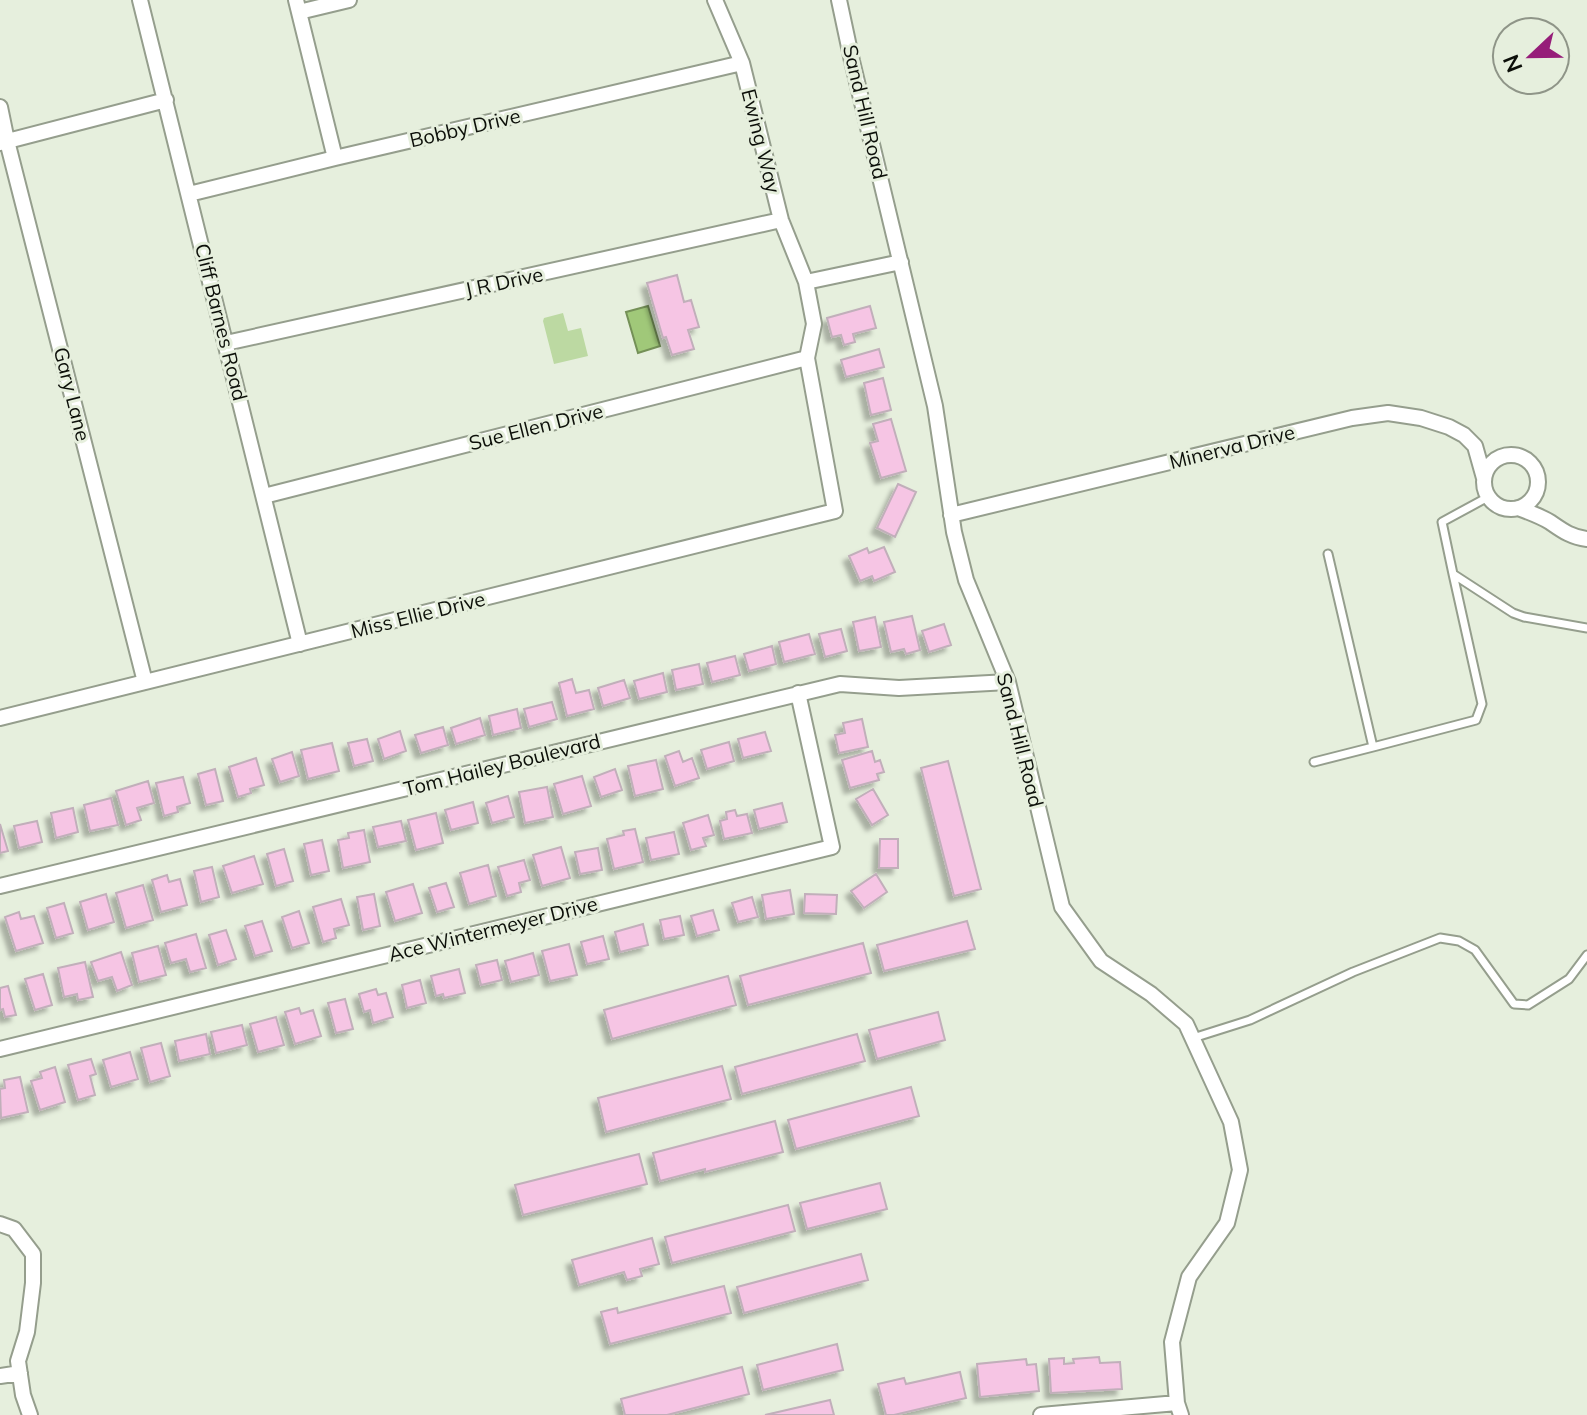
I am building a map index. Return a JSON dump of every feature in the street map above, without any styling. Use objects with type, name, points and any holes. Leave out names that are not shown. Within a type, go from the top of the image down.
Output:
[{"type":"street","name":"Cliff Barnes Road","points":[[140,0],[300,644]]},
{"type":"street","points":[[335,158],[298,6],[349,0]]},
{"type":"street","name":"Ewing Way","points":[[715,0],[742,63],[781,220],[806,282],[814,324],[807,358],[835,511]]},
{"type":"street","name":"Sand Hill Road","points":[[839,0],[935,406],[951,515],[966,580],[1008,682],[1062,907],[1101,961],[1151,994],[1186,1024],[1231,1122],[1240,1170],[1227,1223],[1189,1277],[1172,1342],[1179,1409]]},
{"type":"street","name":"Bobby Drive","points":[[189,194],[742,63]]},
{"type":"street","points":[[4,142],[166,100]]},
{"type":"street","name":"Gary Lane","points":[[0,107],[4,142],[145,682]]},
{"type":"street","name":"J R Drive","points":[[226,343],[781,220]]},
{"type":"street","points":[[806,282],[901,262]]},
{"type":"street","name":"Sue Ellen Drive","points":[[264,496],[807,358]]},
{"type":"street","name":"Minerva Drive","points":[[951,515],[1371,414],[1388,413],[1436,422],[1499,457]]},
{"type":"street","points":[[1475,446],[1488,497],[1500,507],[1518,508],[1533,498],[1537,490]]},
{"type":"street","points":[[1484,478],[1487,469],[1499,457],[1517,455],[1526,459],[1536,473],[1541,507],[1549,521],[1559,530],[1587,539]]},
{"type":"street","points":[[1518,508],[1549,521]]},
{"type":"street","name":"Miss Ellie Drive","points":[[0,718],[835,511]]},
{"type":"street","name":"Tom Hailey Boulevard","points":[[0,886],[840,684],[899,688],[1008,682]]},
{"type":"street","name":"Ace Wintermeyer Drive","points":[[0,1049],[832,847],[798,693]]},
{"type":"street","points":[[0,1224],[14,1229],[33,1254],[27,1332],[18,1361],[23,1395],[30,1415]]},
{"type":"street","points":[[0,1376],[20,1373]]},
{"type":"street","points":[[1041,1415],[1179,1409]]},
{"type":"lane","points":[[1314,762],[1476,720],[1482,704],[1442,522],[1488,497]]},
{"type":"lane","points":[[1328,554],[1373,747]]},
{"type":"lane","points":[[1453,574],[1513,613],[1587,628]]},
{"type":"lane","points":[[1193,1038],[1250,1020],[1353,972],[1440,938],[1459,941],[1475,950],[1514,1004],[1528,1005],[1569,979],[1587,955]]},
{"type":"shaded area","points":[[648,306],[660,346],[638,353],[626,312]]},
{"type":"shaded area","points":[[563,313],[568,331],[581,328],[588,356],[554,364],[543,321],[544,318]]},
{"type":"building","points":[[677,275],[684,302],[691,300],[699,327],[688,330],[694,349],[672,355],[666,337],[663,338],[647,283]]},
{"type":"building","points":[[870,306],[876,328],[853,334],[855,342],[844,345],[841,335],[832,337],[827,318]]},
{"type":"building","points":[[879,349],[884,367],[846,377],[841,360]]},
{"type":"building","points":[[883,378],[891,410],[871,415],[864,383]]},
{"type":"building","points":[[891,419],[906,471],[881,478],[870,443],[878,441],[873,424]]},
{"type":"building","points":[[898,484],[916,492],[895,537],[877,528]]},
{"type":"building","points":[[884,547],[895,572],[874,581],[872,576],[860,581],[849,556],[867,548],[869,553]]},
{"type":"building","points":[[912,616],[920,650],[906,654],[904,649],[891,652],[884,622]]},
{"type":"building","points":[[875,617],[881,647],[859,651],[853,622]]},
{"type":"building","points":[[944,624],[951,645],[929,652],[922,631]]},
{"type":"building","points":[[841,629],[847,651],[825,657],[819,634]]},
{"type":"building","points":[[809,634],[815,654],[784,662],[779,642]]},
{"type":"building","points":[[772,646],[776,664],[749,671],[744,654]]},
{"type":"building","points":[[735,656],[740,675],[712,682],[707,663]]},
{"type":"building","points":[[699,664],[703,684],[676,690],[672,670]]},
{"type":"building","points":[[663,673],[667,692],[639,699],[634,681]]},
{"type":"building","points":[[572,679],[576,693],[589,690],[594,709],[567,716],[559,683]]},
{"type":"building","points":[[624,680],[630,698],[603,706],[598,688]]},
{"type":"building","points":[[552,702],[557,719],[529,727],[524,709]]},
{"type":"building","points":[[517,709],[521,728],[493,735],[489,716]]},
{"type":"building","points":[[480,718],[485,735],[456,744],[451,728]]},
{"type":"building","points":[[862,719],[868,747],[839,753],[835,735],[845,733],[843,723]]},
{"type":"building","points":[[443,727],[448,745],[421,753],[415,735]]},
{"type":"building","points":[[400,731],[406,751],[384,759],[378,739]]},
{"type":"building","points":[[765,732],[771,751],[743,758],[738,739]]},
{"type":"building","points":[[367,739],[373,761],[354,766],[348,743]]},
{"type":"building","points":[[729,742],[734,761],[707,769],[701,750]]},
{"type":"building","points":[[332,743],[339,771],[308,779],[301,750]]},
{"type":"building","points":[[679,751],[683,762],[692,758],[699,778],[675,786],[665,756]]},
{"type":"building","points":[[872,751],[875,762],[880,760],[884,772],[877,774],[879,780],[850,788],[842,760]]},
{"type":"building","points":[[292,752],[299,776],[280,782],[272,759]]},
{"type":"building","points":[[256,758],[264,785],[238,797],[229,767]]},
{"type":"building","points":[[656,760],[663,789],[635,796],[628,766]]},
{"type":"building","points":[[948,761],[981,889],[954,896],[921,768]]},
{"type":"building","points":[[215,769],[223,801],[206,805],[198,774]]},
{"type":"building","points":[[615,769],[622,790],[601,797],[594,777]]},
{"type":"building","points":[[582,776],[591,806],[563,814],[554,784]]},
{"type":"building","points":[[183,777],[190,803],[177,807],[178,812],[164,816],[156,783]]},
{"type":"building","points":[[148,781],[154,803],[137,808],[141,820],[126,825],[116,791]]},
{"type":"building","points":[[547,787],[553,817],[525,823],[519,792]]},
{"type":"building","points":[[873,789],[888,815],[872,825],[856,799]]},
{"type":"building","points":[[508,796],[514,817],[492,823],[486,803]]},
{"type":"building","points":[[111,798],[118,825],[90,831],[84,805]]},
{"type":"building","points":[[473,802],[478,823],[451,830],[445,810]]},
{"type":"building","points":[[782,803],[787,822],[759,829],[754,810]]},
{"type":"building","points":[[73,808],[78,832],[56,838],[51,813]]},
{"type":"building","points":[[735,810],[737,816],[747,814],[752,833],[724,839],[720,821],[727,819],[726,812]]},
{"type":"building","points":[[436,813],[443,843],[416,850],[408,820]]},
{"type":"building","points":[[708,815],[714,835],[703,838],[706,846],[691,850],[683,823]]},
{"type":"building","points":[[37,821],[42,842],[19,848],[14,826]]},
{"type":"building","points":[[401,821],[406,841],[378,847],[373,827]]},
{"type":"building","points":[[0,824],[8,851],[0,853]]},
{"type":"building","points":[[635,829],[643,862],[614,869],[607,839]]},
{"type":"building","points":[[364,830],[370,862],[343,868],[338,840],[349,838],[348,833]]},
{"type":"building","points":[[674,832],[679,854],[651,860],[646,838]]},
{"type":"building","points":[[880,839],[898,839],[898,868],[879,868]]},
{"type":"building","points":[[322,840],[329,871],[311,875],[304,844]]},
{"type":"building","points":[[561,847],[570,878],[542,886],[533,855]]},
{"type":"building","points":[[598,848],[602,870],[580,874],[575,852]]},
{"type":"building","points":[[284,849],[293,881],[276,886],[267,854]]},
{"type":"building","points":[[254,856],[263,884],[232,893],[223,866]]},
{"type":"building","points":[[524,860],[530,880],[519,883],[521,892],[507,896],[498,867]]},
{"type":"building","points":[[488,865],[496,896],[469,904],[460,873]]},
{"type":"building","points":[[212,867],[219,897],[201,902],[194,871]]},
{"type":"building","points":[[876,874],[887,892],[864,908],[851,891]]},
{"type":"building","points":[[167,875],[169,882],[180,879],[187,905],[161,912],[152,880]]},
{"type":"building","points":[[446,883],[454,907],[437,912],[429,888]]},
{"type":"building","points":[[413,884],[422,913],[395,921],[386,892]]},
{"type":"building","points":[[143,885],[153,920],[126,928],[116,893]]},
{"type":"building","points":[[790,890],[794,914],[766,919],[762,895]]},
{"type":"building","points":[[106,894],[114,922],[88,930],[80,902]]},
{"type":"building","points":[[374,894],[380,926],[363,930],[357,897]]},
{"type":"building","points":[[805,894],[837,895],[836,914],[804,913]]},
{"type":"building","points":[[752,897],[758,917],[738,922],[732,903]]},
{"type":"building","points":[[341,899],[349,925],[334,929],[336,938],[323,942],[313,907]]},
{"type":"building","points":[[64,903],[73,933],[56,938],[47,908]]},
{"type":"building","points":[[713,910],[719,930],[697,936],[691,916]]},
{"type":"building","points":[[299,911],[309,943],[292,948],[282,917]]},
{"type":"building","points":[[19,912],[21,919],[34,916],[43,943],[16,951],[5,917]]},
{"type":"building","points":[[680,916],[684,935],[664,939],[660,920]]},
{"type":"building","points":[[262,921],[272,951],[255,956],[245,926]]},
{"type":"building","points":[[967,921],[975,949],[884,971],[877,945]]},
{"type":"building","points":[[643,924],[648,945],[620,952],[615,932]]},
{"type":"building","points":[[226,930],[236,959],[218,965],[209,935]]},
{"type":"building","points":[[196,934],[206,968],[190,972],[186,959],[171,963],[165,943]]},
{"type":"building","points":[[603,936],[609,959],[587,964],[581,942]]},
{"type":"building","points":[[863,943],[871,973],[748,1005],[740,976]]},
{"type":"building","points":[[569,944],[577,975],[550,981],[542,951]]},
{"type":"building","points":[[158,946],[166,975],[139,982],[132,953]]},
{"type":"building","points":[[121,952],[132,985],[117,991],[112,977],[98,981],[91,962]]},
{"type":"building","points":[[533,953],[539,975],[511,982],[505,961]]},
{"type":"building","points":[[497,960],[502,980],[481,985],[476,965]]},
{"type":"building","points":[[85,962],[93,997],[78,1000],[77,994],[64,997],[58,968]]},
{"type":"building","points":[[459,969],[465,993],[444,998],[443,994],[436,996],[431,976]]},
{"type":"building","points":[[43,974],[52,1005],[35,1010],[25,979]]},
{"type":"building","points":[[728,976],[736,1005],[612,1039],[604,1010]]},
{"type":"building","points":[[420,980],[426,1003],[407,1008],[402,985]]},
{"type":"building","points":[[8,986],[16,1015],[5,1017],[3,1009],[0,1010],[0,988]]},
{"type":"building","points":[[376,989],[378,995],[386,993],[393,1017],[373,1023],[370,1010],[364,1012],[359,994]]},
{"type":"building","points":[[345,999],[353,1029],[336,1033],[328,1003]]},
{"type":"building","points":[[299,1008],[301,1014],[313,1010],[321,1036],[295,1044],[285,1012]]},
{"type":"building","points":[[938,1012],[945,1040],[877,1059],[869,1030]]},
{"type":"building","points":[[276,1017],[284,1045],[258,1052],[250,1024]]},
{"type":"building","points":[[242,1025],[247,1045],[216,1053],[211,1032]]},
{"type":"building","points":[[206,1034],[210,1054],[179,1061],[175,1041]]},
{"type":"building","points":[[857,1034],[865,1061],[742,1094],[735,1067]]},
{"type":"building","points":[[161,1043],[170,1076],[150,1082],[141,1048]]},
{"type":"building","points":[[130,1052],[138,1079],[111,1087],[103,1060]]},
{"type":"building","points":[[91,1059],[96,1074],[90,1076],[95,1095],[78,1100],[68,1065]]},
{"type":"building","points":[[722,1066],[731,1099],[606,1132],[598,1098]]},
{"type":"building","points":[[55,1067],[65,1102],[40,1110],[31,1081],[42,1078],[40,1072]]},
{"type":"building","points":[[20,1077],[28,1112],[1,1118],[0,1089],[5,1088],[4,1080]]},
{"type":"building","points":[[911,1087],[919,1116],[796,1149],[788,1120]]},
{"type":"building","points":[[775,1121],[783,1152],[660,1181],[653,1153]]},
{"type":"building","points":[[639,1154],[647,1184],[523,1215],[515,1185]]},
{"type":"building","points":[[880,1183],[887,1209],[807,1229],[800,1203]]},
{"type":"building","points":[[788,1205],[795,1231],[672,1263],[665,1237]]},
{"type":"building","points":[[652,1238],[659,1264],[640,1269],[642,1276],[627,1280],[624,1272],[579,1285],[572,1260]]},
{"type":"building","points":[[861,1254],[868,1280],[744,1313],[737,1287]]},
{"type":"building","points":[[724,1286],[731,1313],[610,1344],[601,1312],[617,1308],[618,1313]]},
{"type":"building","points":[[837,1344],[843,1370],[763,1390],[757,1365]]},
{"type":"building","points":[[1099,1357],[1100,1363],[1120,1362],[1122,1389],[1051,1393],[1049,1359],[1064,1358],[1064,1364],[1074,1363],[1073,1359]]},
{"type":"building","points":[[1026,1359],[1027,1365],[1036,1364],[1039,1391],[980,1397],[977,1364]]},
{"type":"building","points":[[742,1367],[749,1394],[667,1415],[625,1415],[621,1399]]},
{"type":"building","points":[[960,1372],[966,1398],[886,1415],[878,1384],[904,1378],[906,1384]]},
{"type":"building","points":[[830,1400],[834,1415],[765,1415]]}]
